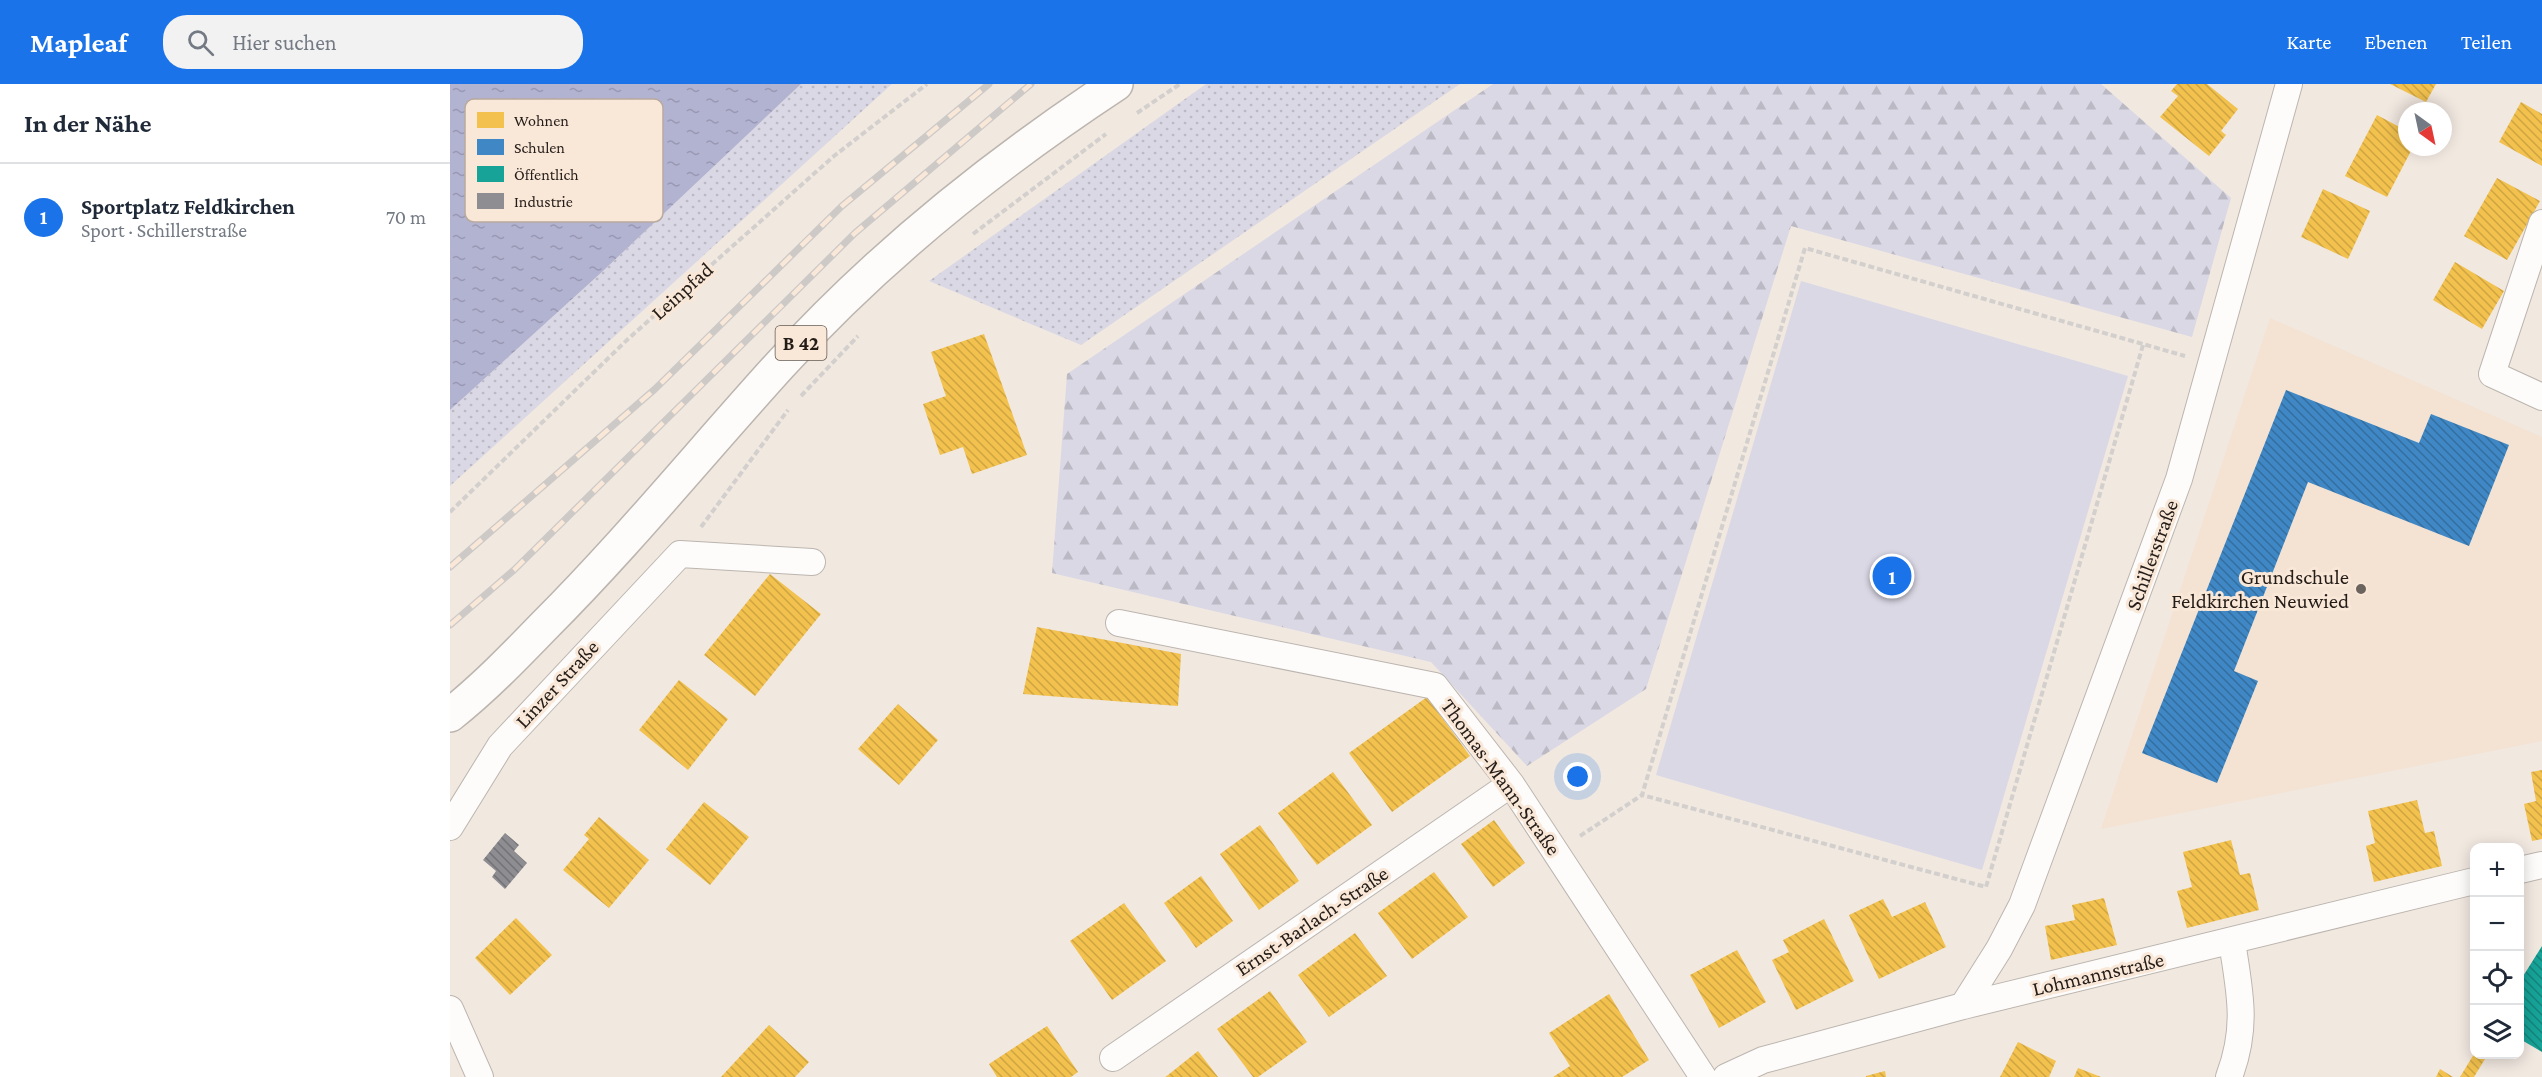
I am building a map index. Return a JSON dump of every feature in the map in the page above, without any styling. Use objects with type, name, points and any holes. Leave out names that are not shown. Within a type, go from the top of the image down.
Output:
[{"type":"main road","name":"B 42","points":[[450,715],[492,678],[582,588],[780,364],[879,265],[986,174],[1116,84]]},
{"type":"street","name":"Schillerstraße","points":[[1963,1006],[1999,950],[2022,905],[2180,479],[2289,84]]},
{"type":"street","points":[[2542,223],[2492,374],[2542,397]]},
{"type":"street","points":[[680,554],[812,562]]},
{"type":"street","name":"Linzer Straße","points":[[450,827],[500,746],[680,554]]},
{"type":"street","name":"Thomas-Mann-Straße","points":[[1119,623],[1435,686],[1511,784],[1703,1077]]},
{"type":"street","name":"Ernst-Barlach-Straße","points":[[1113,1058],[1511,784]]},
{"type":"street","points":[[2524,869],[2542,865]]},
{"type":"street","name":"Lohmannstraße","points":[[1726,1077],[1763,1060],[1963,1006],[2470,882]]},
{"type":"street","points":[[2229,1077],[2241,1040],[2242,1008],[2232,942]]},
{"type":"street","points":[[450,1009],[480,1077]]},
{"type":"path","name":"Leinpfad","points":[[450,512],[628,339],[834,156],[927,84]]},
{"type":"path","points":[[1133,115],[1180,84]]},
{"type":"path","points":[[964,240],[1114,129]]},
{"type":"path","points":[[1556,851],[1642,795],[1805,248],[2211,364]]},
{"type":"path","points":[[798,399],[861,333]]},
{"type":"path","points":[[1642,795],[1986,887],[2143,345]]},
{"type":"path","points":[[680,554],[790,408]]},
{"type":"shaded area","name":"Grundschule Feldkirchen Neuwied","points":[[2270,318],[2542,437],[2542,741],[2101,829]]},
{"type":"green space","points":[[801,84],[892,84],[450,486],[450,410],[655,222],[663,222],[663,214]]},
{"type":"green space","points":[[1206,84],[1460,84],[1081,345],[929,281]]},
{"type":"green space","points":[[1493,84],[2101,84],[2231,198],[2192,337],[1791,226],[1646,689],[1527,766],[1431,662],[1052,573],[1067,374]]},
{"type":"green space","points":[[1801,281],[2128,376],[1982,870],[1656,775]]},
{"type":"water","points":[[450,84],[801,84],[663,214],[663,99],[465,99],[465,222],[655,222],[450,410]]},
{"type":"building: Wohnen","points":[[2177,84],[2207,84],[2238,109],[2221,131],[2226,135],[2209,156],[2160,117],[2178,96],[2171,91]]},
{"type":"building: Wohnen","points":[[2390,84],[2436,84],[2426,102]]},
{"type":"building: Wohnen","points":[[2521,102],[2542,114],[2542,166],[2499,142]]},
{"type":"building: Wohnen","points":[[2377,115],[2398,126],[2398,156],[2408,156],[2387,197],[2345,176]]},
{"type":"building: Wohnen","points":[[2497,178],[2540,201],[2507,260],[2464,236]]},
{"type":"building: Wohnen","points":[[2323,189],[2370,211],[2348,259],[2301,237]]},
{"type":"building: Wohnen","points":[[2455,262],[2504,291],[2482,329],[2433,300]]},
{"type":"building: Wohnen","points":[[984,334],[1027,455],[972,474],[963,447],[940,455],[923,404],[946,396],[931,352]]},
{"type":"building: Wohnen","points":[[770,574],[821,614],[755,696],[704,655]]},
{"type":"building: Wohnen","points":[[1037,627],[1181,654],[1178,706],[1023,694]]},
{"type":"building: Wohnen","points":[[679,680],[728,719],[688,770],[639,730]]},
{"type":"building: Wohnen","points":[[1427,697],[1470,756],[1392,812],[1349,753]]},
{"type":"building: Wohnen","points":[[898,704],[938,740],[899,785],[858,749]]},
{"type":"building: Wohnen","points":[[2542,770],[2542,839],[2532,841],[2524,804],[2536,801],[2531,772]]},
{"type":"building: Wohnen","points":[[1333,772],[1372,825],[1317,865],[1278,813]]},
{"type":"building: Wohnen","points":[[2417,800],[2425,833],[2434,831],[2442,866],[2374,882],[2366,846],[2375,843],[2368,811]]},
{"type":"building: Wohnen","points":[[704,802],[749,837],[710,885],[666,849]]},
{"type":"building: Wohnen","points":[[599,817],[649,860],[609,908],[563,870],[589,839],[584,835]]},
{"type":"building: Wohnen","points":[[1494,820],[1525,863],[1493,887],[1461,844]]},
{"type":"building: Wohnen","points":[[1260,825],[1299,881],[1259,910],[1220,854]]},
{"type":"building: Wohnen","points":[[2231,840],[2240,875],[2250,873],[2259,910],[2187,928],[2177,891],[2192,887],[2183,852]]},
{"type":"building: Wohnen","points":[[1434,872],[1468,917],[1412,959],[1378,913]]},
{"type":"building: Wohnen","points":[[1201,876],[1233,921],[1196,948],[1164,903]]},
{"type":"building: Wohnen","points":[[2104,898],[2117,945],[2051,960],[2045,926],[2075,920],[2072,905]]},
{"type":"building: Wohnen","points":[[1883,899],[1892,917],[1925,902],[1946,947],[1879,979],[1849,915]]},
{"type":"building: Wohnen","points":[[1124,903],[1166,961],[1112,1000],[1070,941]]},
{"type":"building: Wohnen","points":[[516,918],[552,955],[510,995],[475,958]]},
{"type":"building: Wohnen","points":[[1824,919],[1854,981],[1796,1010],[1772,960],[1789,952],[1783,940]]},
{"type":"building: Wohnen","points":[[1355,933],[1387,976],[1329,1017],[1298,975]]},
{"type":"building: Wohnen","points":[[1737,950],[1766,1002],[1719,1028],[1690,975]]},
{"type":"building: Wohnen","points":[[1270,991],[1307,1042],[1258,1077],[1253,1077],[1217,1029]]},
{"type":"building: Wohnen","points":[[1609,994],[1649,1060],[1622,1077],[1553,1077],[1570,1066],[1549,1033]]},
{"type":"building: Wohnen","points":[[769,1025],[809,1062],[795,1077],[721,1077]]},
{"type":"building: Wohnen","points":[[1047,1026],[1078,1072],[1071,1077],[997,1077],[989,1064]]},
{"type":"building: Wohnen","points":[[2018,1042],[2056,1061],[2049,1077],[2000,1077]]},
{"type":"building: Wohnen","points":[[1198,1051],[1218,1077],[1165,1077],[1168,1075]]},
{"type":"building: Wohnen","points":[[2471,1059],[2485,1059],[2474,1077],[2460,1077]]},
{"type":"building: Wohnen","points":[[2078,1068],[2101,1077],[2074,1077]]},
{"type":"building: Wohnen","points":[[2440,1069],[2453,1077],[2436,1077]]},
{"type":"building: Wohnen","points":[[1885,1071],[1886,1077],[1866,1077],[1866,1076]]},
{"type":"building: Schulen","points":[[2286,390],[2419,443],[2431,414],[2509,445],[2469,546],[2308,482],[2234,671],[2258,681],[2217,783],[2142,753]]},
{"type":"building: Öffentlich","points":[[2542,946],[2542,1052],[2524,1041],[2524,975]]},
{"type":"building: Industrie","points":[[505,833],[519,845],[514,851],[527,863],[505,889],[492,877],[496,871],[483,860]]},
{"type":"railway","points":[[450,567],[655,389],[842,206],[989,84]]},
{"type":"railway","points":[[450,625],[514,570],[855,233],[1031,84]]},
{"type":"place","name":"Sportplatz Feldkirchen","points":[[1892,576]]},
{"type":"place","name":"Grundschule Feldkirchen Neuwied","points":[[2361,589]]}]
